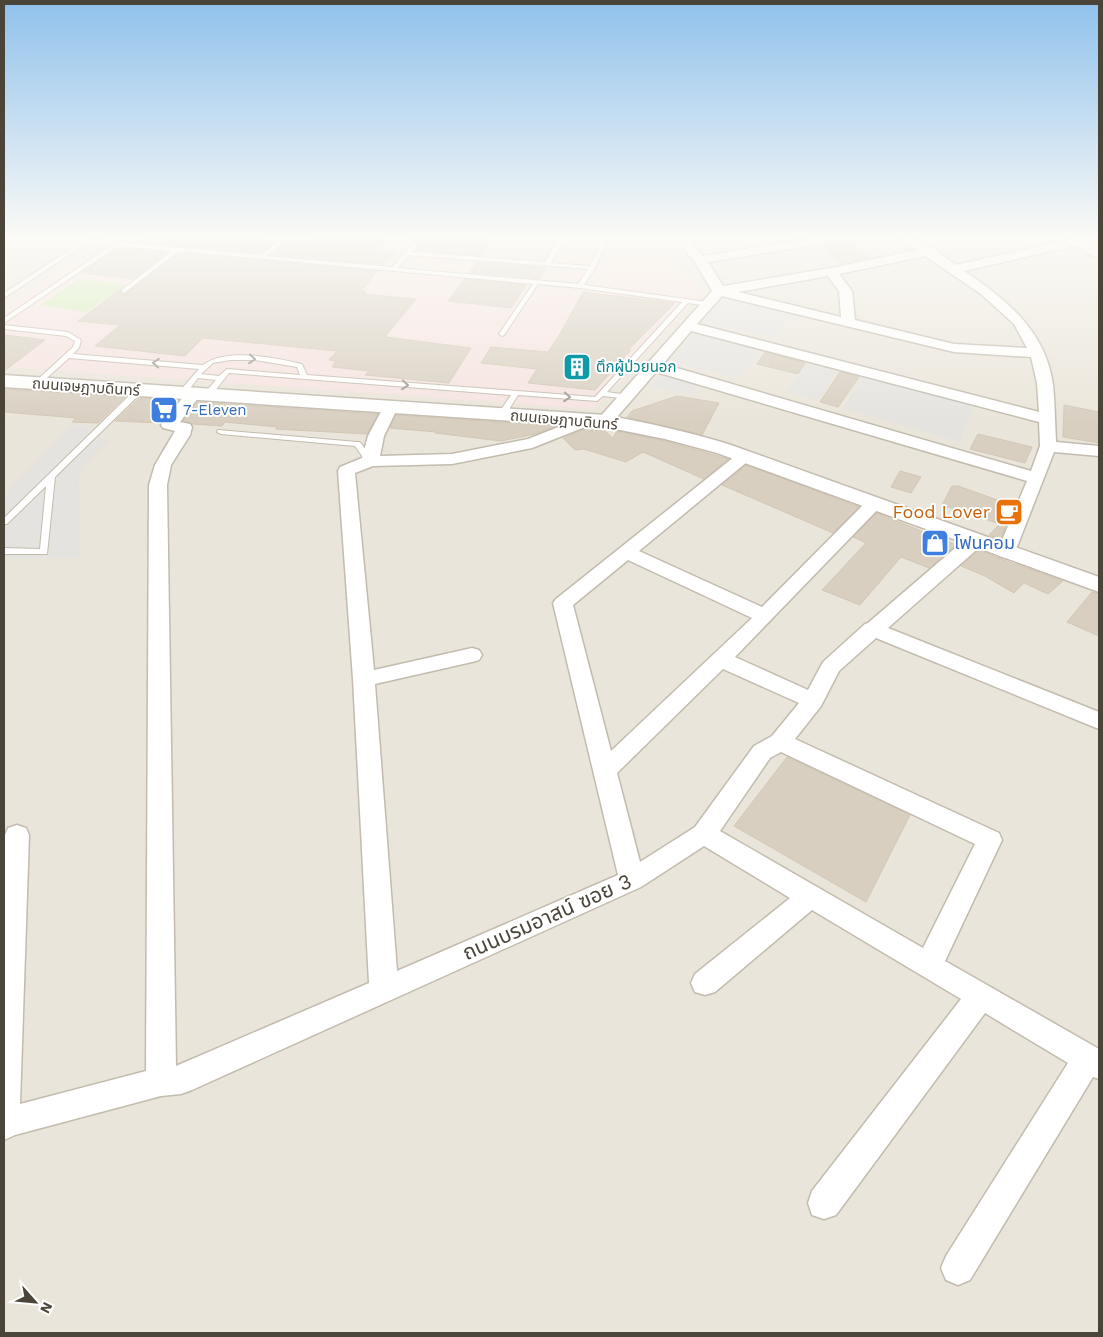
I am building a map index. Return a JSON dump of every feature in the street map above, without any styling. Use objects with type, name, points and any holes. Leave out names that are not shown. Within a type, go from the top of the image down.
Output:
[{"type":"street","points":[[384,990],[364,679],[346,471],[370,461],[452,459],[532,442],[597,421],[625,397],[712,299]]},
{"type":"street","points":[[752,299],[954,348],[1037,353]]},
{"type":"street","points":[[846,299],[849,324]]},
{"type":"street","points":[[996,299],[1020,322],[1037,353],[1045,383],[1047,419],[1048,446],[1038,478],[1006,552]]},
{"type":"street","points":[[688,326],[1047,419]]},
{"type":"street","points":[[653,366],[1038,478]]},
{"type":"street","name":"ถนนเจษฎาบดินทร์","points":[[4,381],[139,391],[195,390],[390,407],[597,421],[686,437],[1099,585]]},
{"type":"street","points":[[161,1082],[158,485],[163,466],[182,435],[184,427],[169,425],[195,390]]},
{"type":"street","points":[[370,461],[376,436],[390,407]]},
{"type":"street","points":[[1048,446],[1099,451]]},
{"type":"street","points":[[632,880],[563,603],[745,457]]},
{"type":"street","points":[[605,771],[765,616],[874,504]]},
{"type":"street","name":"ถนนบรมอาสน์ ฃอย 3","points":[[4,1123],[161,1082],[180,1080],[632,880],[704,834],[762,752],[780,742],[813,701],[830,667],[975,540]]},
{"type":"street","points":[[626,552],[765,616]]},
{"type":"street","points":[[872,629],[1099,721]]},
{"type":"street","points":[[364,679],[472,655]]},
{"type":"street","points":[[721,659],[813,701]]},
{"type":"street","points":[[780,742],[990,840],[929,965]]},
{"type":"street","points":[[704,834],[1094,1062],[958,1268]]},
{"type":"street","points":[[4,1123],[17,835]]},
{"type":"street","points":[[705,983],[811,896]]},
{"type":"street","points":[[824,1203],[981,996]]},
{"type":"lane","points":[[4,323],[38,299]]},
{"type":"lane","points":[[502,334],[525,299]]},
{"type":"lane","points":[[676,299],[708,304]]},
{"type":"lane","points":[[195,390],[221,378],[228,371],[597,399],[687,301]]},
{"type":"lane","points":[[4,323],[68,334],[78,340],[76,348],[38,384]]},
{"type":"lane","points":[[67,356],[205,367],[222,359],[237,358],[300,365],[304,377]]},
{"type":"lane","points":[[195,390],[205,367]]},
{"type":"lane","points":[[195,390],[221,378]]},
{"type":"lane","points":[[4,522],[139,391]]},
{"type":"lane","points":[[502,414],[515,394]]},
{"type":"lane","points":[[603,394],[625,397]]},
{"type":"lane","points":[[221,432],[357,444],[370,461]]},
{"type":"lane","points":[[4,551],[44,552],[51,475]]},
{"type":"shaded area","points":[[4,299],[1099,299],[1099,1333],[4,1333]]},
{"type":"shaded area","points":[[15,299],[695,299],[594,409],[4,367],[4,307]]},
{"type":"shaded area","points":[[723,299],[768,299],[798,306],[774,338],[704,321]]},
{"type":"shaded area","points":[[702,326],[767,342],[739,378],[671,361]]},
{"type":"shaded area","points":[[813,355],[843,362],[818,400],[786,392]]},
{"type":"shaded area","points":[[668,366],[733,383],[726,392],[697,387],[691,395],[650,387]]},
{"type":"shaded area","points":[[868,369],[978,397],[959,442],[843,408]]},
{"type":"shaded area","points":[[70,426],[92,426],[84,438],[110,439],[81,468],[79,478],[80,558],[4,558],[4,496]]},
{"type":"green space","points":[[48,299],[105,299],[87,312],[40,305]]},
{"type":"building","points":[[107,299],[416,299],[385,337],[471,348],[449,383],[365,375],[369,371],[332,367],[336,361],[329,360],[337,351],[203,338],[185,356],[95,346],[120,325],[78,321]]},
{"type":"building","points":[[449,299],[517,299],[511,308],[448,301]]},
{"type":"building","points":[[579,299],[645,299],[675,303],[628,350],[631,350],[595,390],[528,383],[537,369],[481,363],[491,347],[548,352]]},
{"type":"building","points":[[4,335],[45,340],[4,371]]},
{"type":"building","points":[[765,352],[805,363],[798,374],[757,364]]},
{"type":"building","points":[[840,372],[859,377],[838,407],[820,402]]},
{"type":"building","points":[[4,389],[125,397],[98,423],[72,422],[76,418],[4,412]]},
{"type":"building","points":[[677,396],[719,403],[702,435],[627,417],[632,411]]},
{"type":"building","points":[[139,398],[178,400],[160,423],[115,421]]},
{"type":"building","points":[[198,402],[378,414],[367,434],[276,429],[277,427],[225,422],[222,426],[192,424],[183,421]]},
{"type":"building","points":[[1064,405],[1099,412],[1099,443],[1063,437]]},
{"type":"building","points":[[396,415],[557,426],[535,434],[501,441],[390,428]]},
{"type":"building","points":[[588,428],[602,429],[613,438],[617,431],[665,441],[728,459],[704,479],[643,452],[626,462],[584,449],[575,450],[563,438]]},
{"type":"building","points":[[978,434],[1032,447],[1025,463],[970,449]]},
{"type":"building","points":[[746,465],[859,507],[833,533],[722,485]]},
{"type":"building","points":[[900,471],[921,477],[911,493],[891,487]]},
{"type":"building","points":[[952,486],[958,486],[1014,506],[1000,540],[989,535],[1000,524],[942,505]]},
{"type":"building","points":[[877,513],[956,545],[929,568],[901,557],[860,605],[822,590],[866,543],[853,537]]},
{"type":"building","points":[[979,550],[1063,581],[1048,594],[1024,583],[1014,593],[985,576],[961,566]]},
{"type":"building","points":[[1092,592],[1099,594],[1099,636],[1067,622]]},
{"type":"building","points":[[787,757],[910,815],[866,902],[734,826]]},
{"type":"place","name":"ตึกผู้ป่วยนอก","points":[[577,367]]},
{"type":"place","name":"7-Eleven","points":[[164,410]]},
{"type":"place","name":"Food Lover","points":[[1009,512]]},
{"type":"place","name":"โฟนคอม","points":[[935,543]]}]
